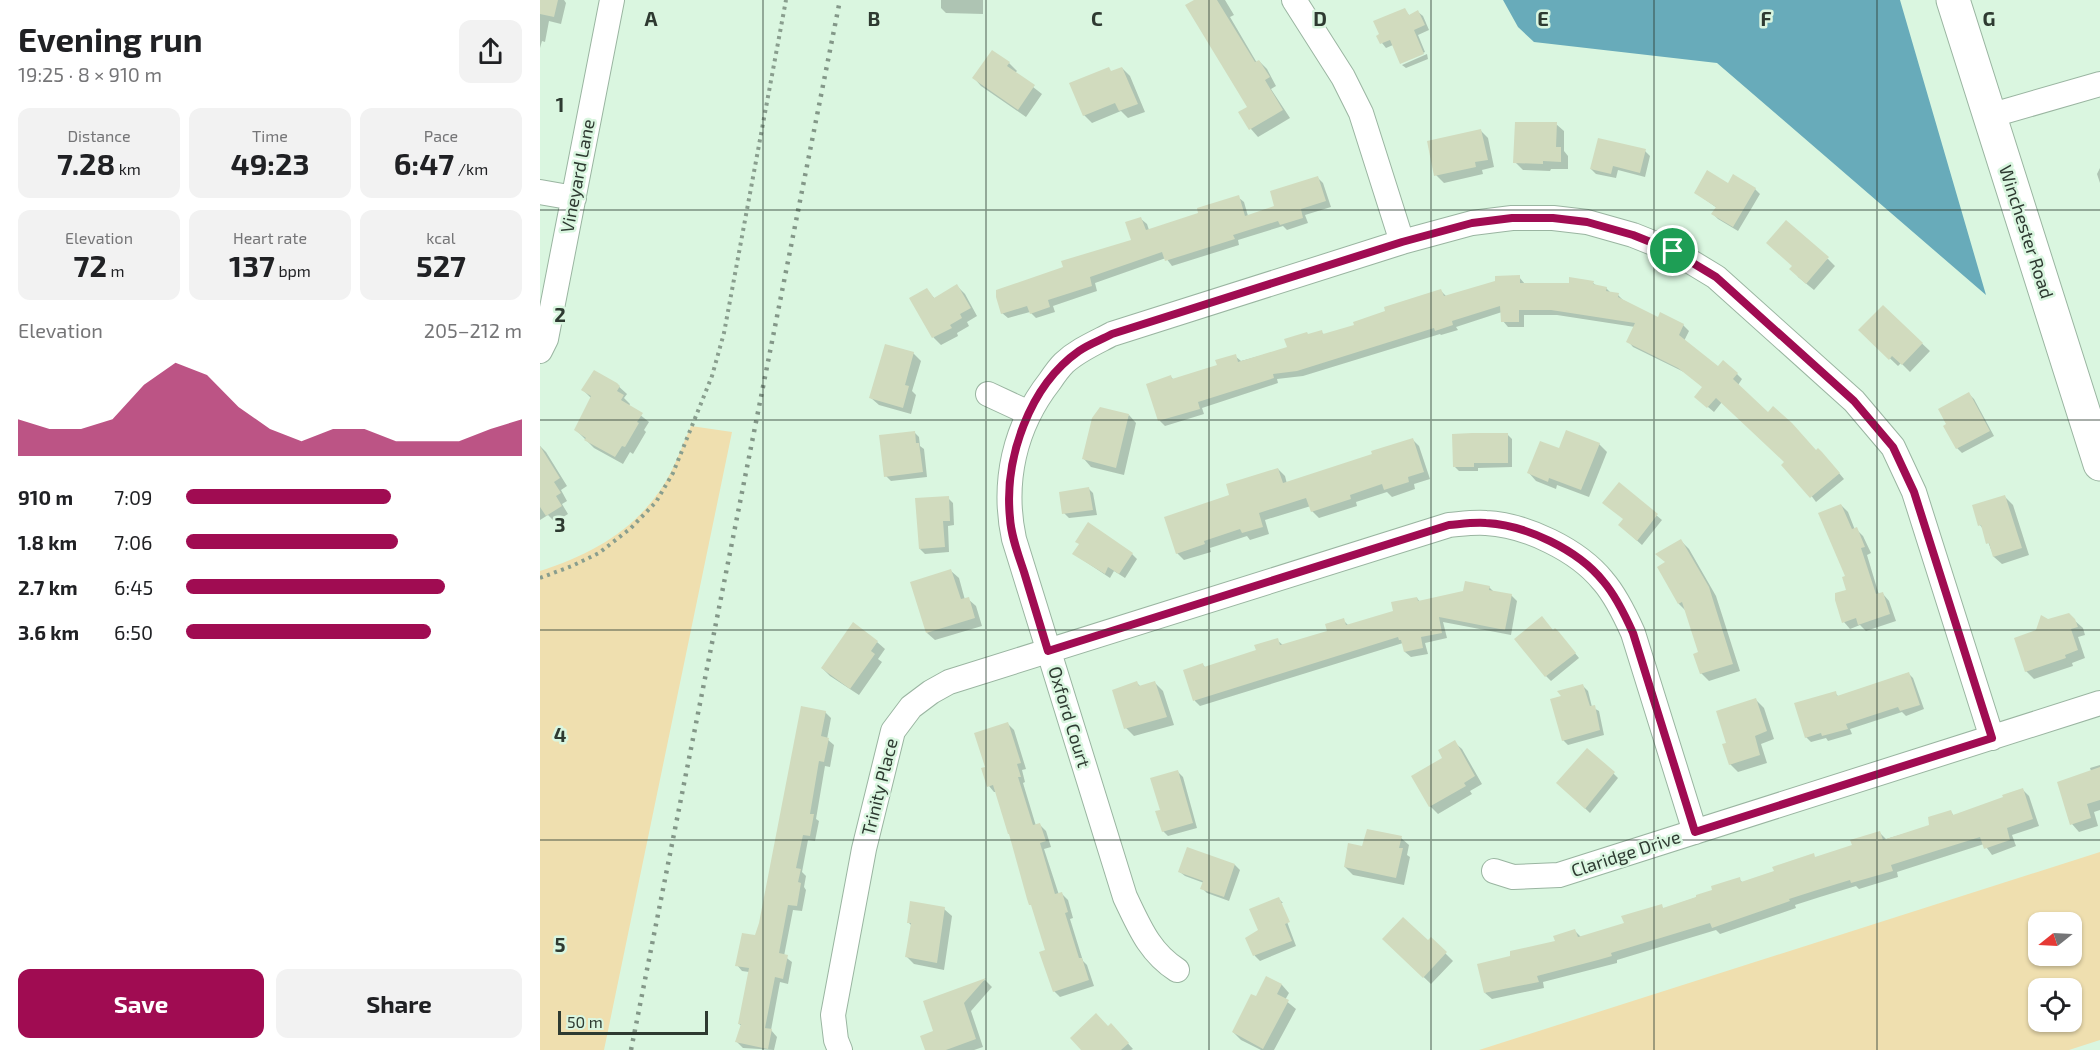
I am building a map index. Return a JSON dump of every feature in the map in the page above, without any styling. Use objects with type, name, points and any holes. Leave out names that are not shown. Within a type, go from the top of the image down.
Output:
[{"type":"main road","name":"Winchester Road","points":[[1953,0],[2100,464]]},
{"type":"street","name":"Vineyard Lane","points":[[540,351],[546,339],[612,0]]},
{"type":"street","points":[[1294,0],[1343,77],[1360,113],[1402,242]]},
{"type":"street","points":[[1989,116],[2100,84]]},
{"type":"street","points":[[540,192],[574,198]]},
{"type":"street","name":"Oxford Court","points":[[1177,970],[1162,960],[1144,937],[1125,897],[1014,539],[1010,520],[1011,465],[1014,450],[1036,399],[1063,364],[1080,350],[1112,334],[1402,242],[1472,223],[1512,218],[1564,219],[1587,222],[1633,235],[1673,251],[1716,277],[1854,401],[1893,447],[1914,492],[1992,738]]},
{"type":"street","points":[[988,394],[1029,413]]},
{"type":"street","name":"Trinity Place","points":[[840,1050],[836,1040],[833,1015],[864,849],[893,731],[911,707],[949,682],[1449,525],[1486,523],[1520,529],[1549,539],[1588,566],[1604,581],[1626,616],[1695,832]]},
{"type":"street","name":"Claridge Drive","points":[[1494,871],[1513,877],[1559,875],[2100,703]]},
{"type":"path","points":[[540,578],[599,553],[631,528],[656,502],[673,473],[712,376],[724,333],[786,0]]},
{"type":"shaded area","points":[[691,426],[732,432],[604,1050],[540,1050],[540,571],[592,550],[636,518],[666,482]]},
{"type":"shaded area","points":[[2100,852],[2100,1040],[2069,1050],[1479,1050]]},
{"type":"water","points":[[1503,0],[1900,0],[1986,295],[1717,63],[1534,42],[1518,27]]},
{"type":"building","points":[[540,0],[558,0],[554,17],[540,14]]},
{"type":"building","points":[[1194,0],[1217,0],[1255,62],[1259,60],[1270,77],[1265,80],[1283,110],[1249,130],[1238,112],[1247,107],[1185,5]]},
{"type":"building","points":[[1405,8],[1409,15],[1418,10],[1425,25],[1414,30],[1424,54],[1400,64],[1390,40],[1380,44],[1376,36],[1379,34],[1373,21]]},
{"type":"building","points":[[992,50],[1010,62],[1007,66],[1035,85],[1018,110],[972,78]]},
{"type":"building","points":[[1109,67],[1111,71],[1122,67],[1138,104],[1119,111],[1115,103],[1083,116],[1069,83]]},
{"type":"building","points":[[1515,122],[1557,122],[1556,147],[1561,147],[1561,162],[1513,163]]},
{"type":"building","points":[[1481,129],[1488,160],[1475,162],[1476,167],[1434,176],[1427,141]]},
{"type":"building","points":[[1598,138],[1646,149],[1640,173],[1613,166],[1611,174],[1590,169]]},
{"type":"building","points":[[1707,170],[1728,183],[1733,174],[1756,188],[1733,227],[1711,214],[1716,207],[1694,193]]},
{"type":"building","points":[[1318,176],[1326,201],[1301,209],[1303,218],[1280,225],[1278,221],[1233,235],[1235,239],[1165,261],[1162,252],[1090,277],[1092,286],[1048,300],[1050,307],[1030,314],[1027,306],[1001,314],[996,290],[1063,267],[1061,261],[1131,240],[1125,222],[1141,217],[1146,230],[1198,213],[1197,208],[1239,195],[1245,216],[1274,206],[1270,191]]},
{"type":"building","points":[[1786,220],[1829,257],[1806,284],[1789,269],[1792,266],[1766,243]]},
{"type":"building","points":[[1520,275],[1520,283],[1569,283],[1569,277],[1594,281],[1593,284],[1607,287],[1606,291],[1619,293],[1618,297],[1658,317],[1660,312],[1684,324],[1679,335],[1718,366],[1723,360],[1738,373],[1733,379],[1768,412],[1773,406],[1816,450],[1818,448],[1822,452],[1840,473],[1810,498],[1781,465],[1784,462],[1716,398],[1707,408],[1694,397],[1702,387],[1678,368],[1626,342],[1635,323],[1551,310],[1519,310],[1519,322],[1501,322],[1500,306],[1452,321],[1453,325],[1435,331],[1434,328],[1297,371],[1273,374],[1274,378],[1198,402],[1200,409],[1158,421],[1146,384],[1171,375],[1172,379],[1217,365],[1215,360],[1236,354],[1238,362],[1287,347],[1284,339],[1322,330],[1323,334],[1354,325],[1353,322],[1385,311],[1384,307],[1441,289],[1444,296],[1495,281],[1495,276]]},
{"type":"building","points":[[957,284],[971,308],[960,314],[962,318],[950,325],[952,328],[932,338],[909,298],[927,288],[934,298]]},
{"type":"building","points":[[1883,305],[1923,343],[1902,365],[1892,356],[1889,360],[1858,330]]},
{"type":"building","points":[[885,344],[914,352],[905,385],[909,386],[903,408],[869,398]]},
{"type":"building","points":[[594,370],[617,383],[620,386],[617,391],[624,395],[621,400],[643,413],[625,447],[622,446],[615,457],[584,440],[586,438],[574,430],[591,396],[581,390]]},
{"type":"building","points":[[1969,392],[1990,431],[1956,449],[1943,426],[1946,424],[1938,409]]},
{"type":"building","points":[[1100,407],[1129,414],[1116,468],[1082,459],[1092,418]]},
{"type":"building","points":[[1566,430],[1600,443],[1581,490],[1549,478],[1548,482],[1527,473],[1540,441],[1559,448]]},
{"type":"building","points":[[915,431],[923,472],[884,477],[879,435]]},
{"type":"building","points":[[1508,433],[1508,463],[1474,463],[1474,467],[1453,467],[1452,434]]},
{"type":"building","points":[[1413,438],[1424,472],[1408,477],[1409,482],[1384,490],[1382,484],[1350,495],[1351,499],[1311,512],[1306,498],[1259,513],[1263,527],[1242,533],[1240,529],[1204,541],[1205,544],[1176,554],[1164,517],[1229,495],[1226,484],[1278,468],[1283,483]]},
{"type":"building","points":[[540,446],[560,478],[554,482],[561,493],[556,496],[562,506],[546,516],[540,507]]},
{"type":"building","points":[[1619,482],[1658,514],[1637,541],[1618,525],[1623,519],[1602,503]]},
{"type":"building","points":[[1089,487],[1093,510],[1062,514],[1059,492]]},
{"type":"building","points":[[2005,495],[2022,548],[1993,557],[1989,543],[1986,544],[1981,525],[1978,526],[1972,505]]},
{"type":"building","points":[[949,496],[950,521],[943,521],[945,547],[919,549],[915,498]]},
{"type":"building","points":[[1841,504],[1852,529],[1857,527],[1865,547],[1861,548],[1876,594],[1883,592],[1890,614],[1858,625],[1856,618],[1842,623],[1835,593],[1846,590],[1842,577],[1845,576],[1818,513]]},
{"type":"building","points":[[1088,522],[1133,553],[1119,574],[1108,567],[1105,574],[1072,554],[1079,544],[1075,542]]},
{"type":"building","points":[[1681,539],[1709,587],[1733,664],[1700,674],[1693,654],[1698,652],[1682,602],[1678,604],[1657,567],[1665,562],[1655,554]]},
{"type":"building","points":[[951,569],[961,599],[969,597],[975,618],[926,633],[910,582]]},
{"type":"building","points":[[1465,581],[1490,586],[1489,590],[1512,594],[1505,630],[1439,617],[1442,633],[1421,637],[1423,648],[1404,652],[1398,637],[1193,701],[1183,670],[1203,663],[1204,667],[1256,650],[1254,645],[1278,638],[1280,645],[1327,631],[1325,624],[1344,618],[1346,625],[1393,611],[1391,602],[1417,597],[1418,601],[1463,591]]},
{"type":"building","points":[[2069,613],[2075,619],[2078,627],[2071,629],[2078,650],[2065,655],[2066,658],[2025,672],[2014,638],[2036,630],[2041,615],[2048,619]]},
{"type":"building","points":[[1542,616],[1576,653],[1545,677],[1514,639]]},
{"type":"building","points":[[853,622],[878,641],[871,651],[875,654],[850,689],[821,668]]},
{"type":"building","points":[[1909,672],[1920,705],[1900,711],[1898,707],[1846,724],[1848,729],[1805,738],[1794,703],[1836,691],[1837,696]]},
{"type":"building","points":[[1137,681],[1139,686],[1155,681],[1167,717],[1124,729],[1112,690]]},
{"type":"building","points":[[1583,684],[1590,706],[1595,705],[1600,730],[1562,741],[1550,699],[1561,696],[1557,691]]},
{"type":"building","points":[[1756,698],[1767,731],[1755,736],[1760,755],[1729,765],[1722,744],[1726,743],[1716,711]]},
{"type":"building","points":[[801,706],[826,711],[821,736],[829,738],[824,762],[819,761],[810,814],[814,814],[810,836],[803,835],[796,868],[801,869],[797,906],[788,905],[779,953],[788,955],[783,979],[775,977],[765,1028],[772,1029],[768,1049],[735,1042],[741,1024],[738,1024],[749,968],[735,966],[742,933],[755,935],[759,923]]},
{"type":"building","points":[[1008,722],[1021,763],[1017,764],[1021,777],[1018,777],[1033,825],[1040,823],[1046,841],[1040,843],[1055,894],[1062,892],[1068,912],[1065,913],[1079,958],[1082,958],[1089,980],[1053,992],[1039,952],[1045,950],[1027,899],[993,785],[987,787],[981,768],[985,767],[974,733]]},
{"type":"building","points":[[1455,740],[1475,776],[1464,783],[1466,786],[1429,807],[1411,776],[1442,758],[1438,750]]},
{"type":"building","points":[[1587,748],[1615,772],[1585,809],[1556,783]]},
{"type":"building","points":[[2100,767],[2100,800],[2087,804],[2091,818],[2070,825],[2057,782]]},
{"type":"building","points":[[1178,770],[1193,823],[1162,832],[1155,811],[1160,810],[1150,778]]},
{"type":"building","points":[[2023,788],[2033,819],[2007,828],[2010,840],[1984,849],[1980,837],[1891,865],[1893,871],[1851,883],[1850,880],[1814,891],[1712,928],[1710,923],[1611,953],[1612,956],[1537,976],[1539,982],[1484,993],[1477,964],[1510,956],[1510,951],[1555,941],[1553,936],[1575,929],[1578,937],[1624,923],[1621,916],[1662,904],[1663,908],[1712,890],[1711,886],[1740,877],[1741,882],[1774,871],[1772,867],[1814,853],[1815,857],[1852,845],[1850,840],[1880,831],[1883,840],[1929,825],[1928,817],[1951,810],[1953,815]]},
{"type":"building","points":[[1367,829],[1402,836],[1399,848],[1403,848],[1396,878],[1344,867],[1348,843],[1362,846]]},
{"type":"building","points":[[1187,847],[1235,864],[1224,897],[1200,889],[1203,881],[1178,872]]},
{"type":"building","points":[[1279,897],[1290,922],[1285,924],[1292,941],[1253,956],[1245,938],[1258,930],[1249,909]]},
{"type":"building","points":[[910,901],[945,907],[937,963],[905,957],[911,923],[907,923]]},
{"type":"building","points":[[1403,917],[1428,940],[1431,937],[1447,952],[1423,978],[1382,939]]},
{"type":"building","points":[[1266,976],[1282,984],[1277,994],[1289,1000],[1263,1049],[1232,1032],[1251,994],[1256,996]]},
{"type":"building","points":[[986,978],[964,1003],[976,1039],[946,1050],[925,1050],[920,1036],[933,1031],[923,1001]]},
{"type":"building","points":[[1096,1013],[1108,1026],[1111,1023],[1129,1043],[1121,1050],[1081,1050],[1070,1038]]},
{"type":"railway","points":[[631,1050],[840,0]]},
{"type":"route","points":[[1512,218],[1553,218],[1587,222],[1633,235],[1673,251],[1716,277],[1854,401],[1893,447],[1914,492],[1992,738],[1695,832],[1633,633],[1626,616],[1604,581],[1588,566],[1549,539],[1520,529],[1486,523],[1449,525],[1048,651],[1010,520],[1011,465],[1014,450],[1036,399],[1063,364],[1080,350],[1112,334],[1402,242],[1472,223],[1512,218]]}]
